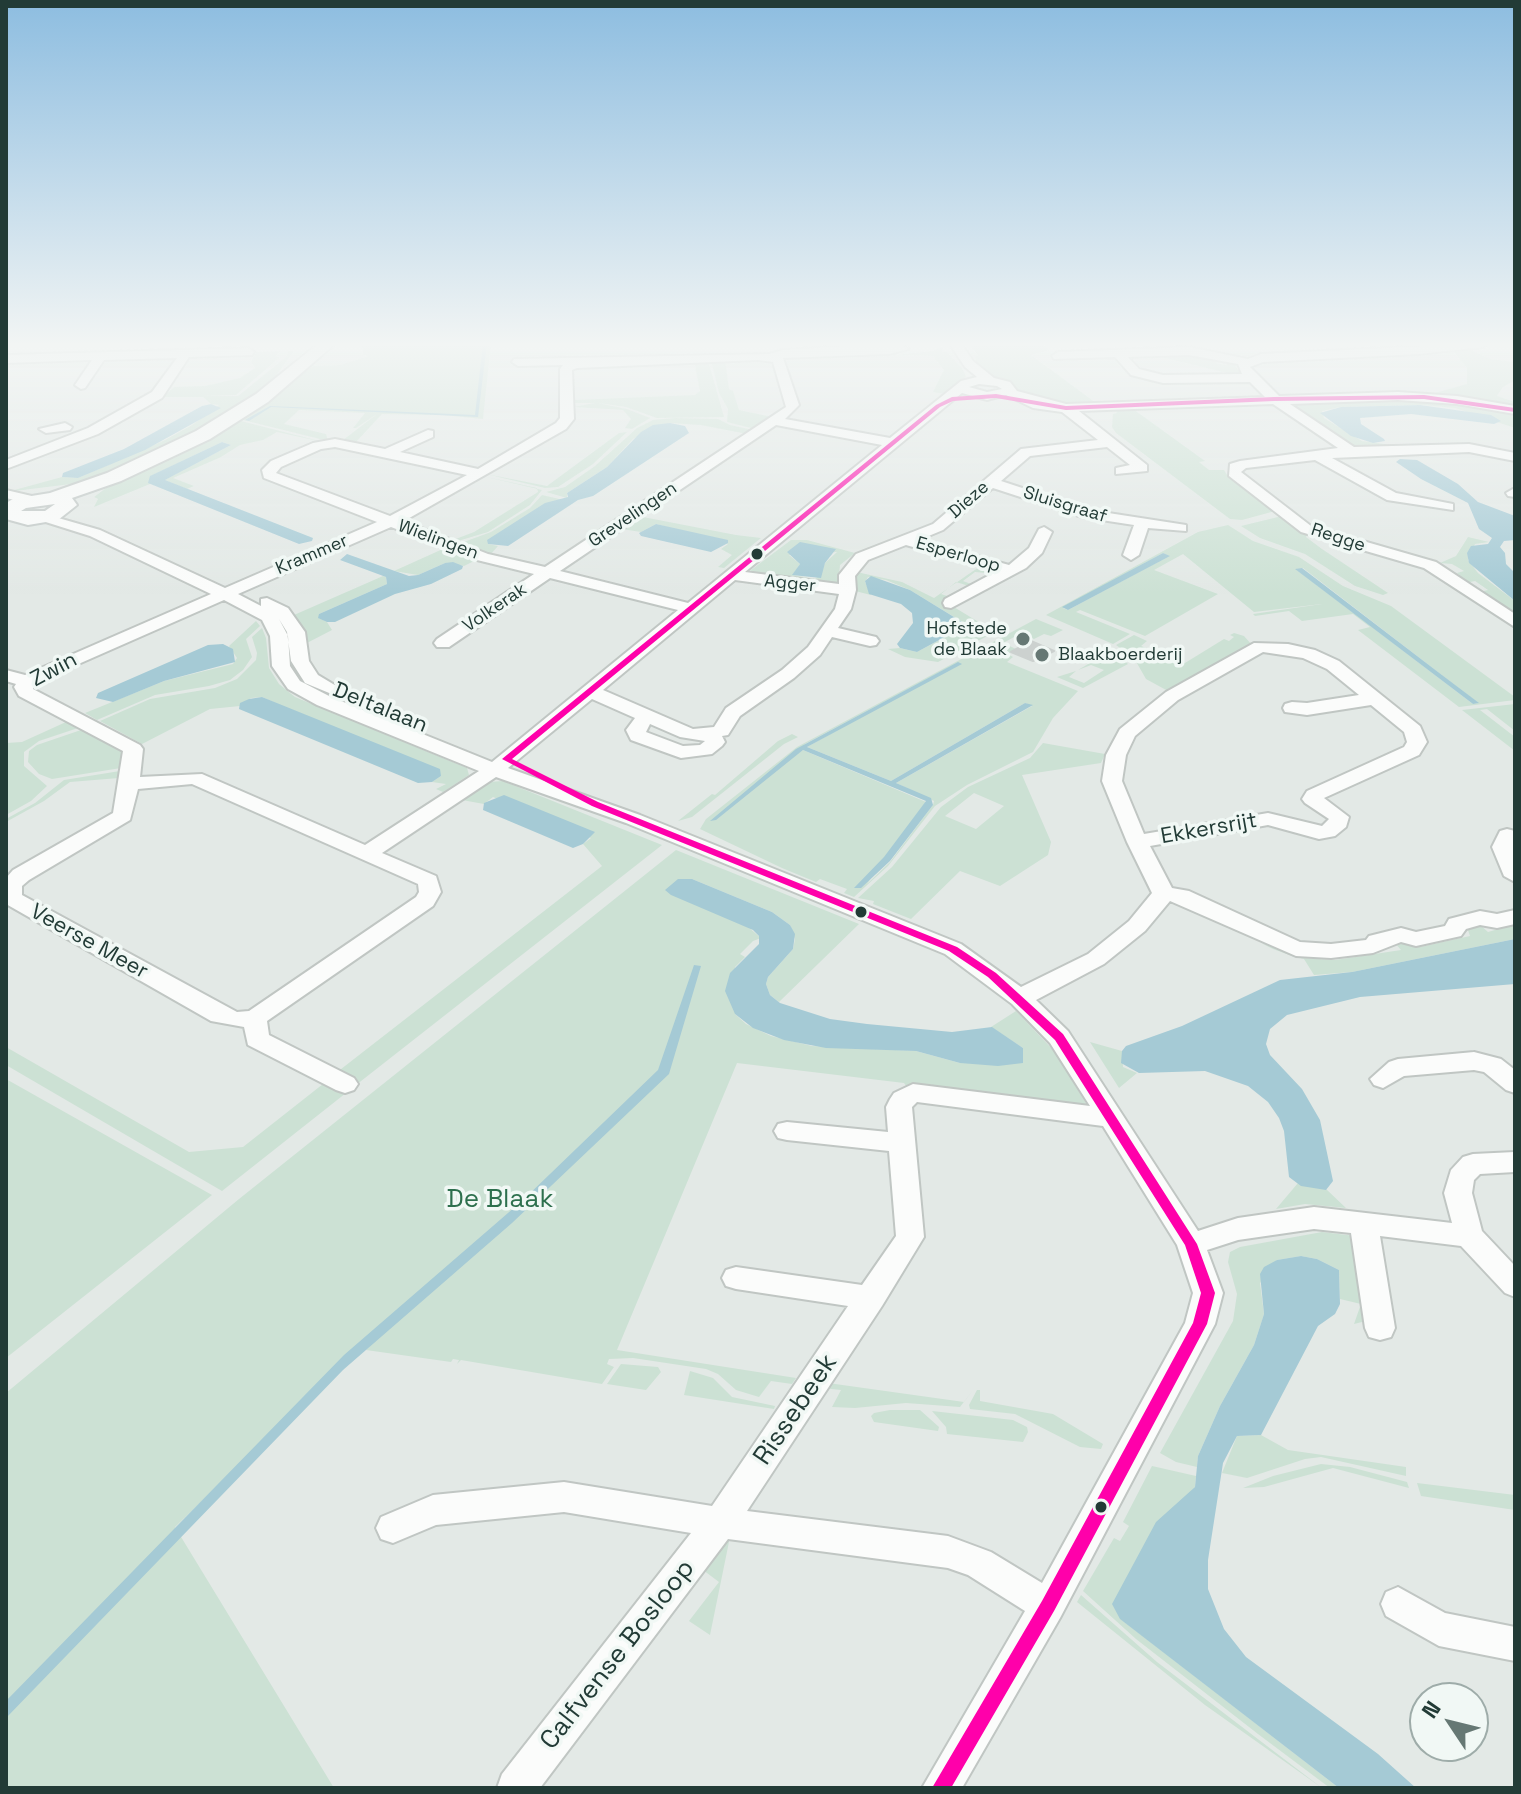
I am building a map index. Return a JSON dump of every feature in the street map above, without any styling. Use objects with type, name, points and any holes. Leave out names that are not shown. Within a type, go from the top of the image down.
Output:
[{"type":"street","points":[[46,429],[55,427]]},
{"type":"street","points":[[76,427],[93,431]]},
{"type":"street","points":[[6,465],[101,427]]},
{"type":"street","points":[[16,510],[60,504],[217,427]]},
{"type":"street","points":[[390,522],[560,427]]},
{"type":"street","name":"Grevelingen","points":[[547,573],[766,427]]},
{"type":"street","points":[[806,427],[893,443]]},
{"type":"street","points":[[367,853],[500,764],[913,427]]},
{"type":"street","points":[[1090,427],[1142,468],[1121,471]]},
{"type":"street","points":[[1315,427],[1351,451]]},
{"type":"street","points":[[388,453],[428,434]]},
{"type":"street","name":"Wielingen","points":[[479,473],[388,453],[334,436],[269,470],[269,475],[483,557],[689,608]]},
{"type":"street","name":"Dieze","points":[[589,691],[647,718],[635,730],[638,736],[681,752],[705,750],[715,742],[712,735],[726,725],[733,712],[788,674],[814,651],[843,609],[848,590],[847,575],[852,565],[876,550],[938,527],[1026,452],[1111,443]]},
{"type":"street","name":"Regge","points":[[1515,457],[1469,448],[1351,451],[1245,464],[1235,467],[1234,473],[1306,529],[1430,565],[1515,622]]},
{"type":"street","points":[[1319,456],[1392,497],[1448,507]]},
{"type":"street","name":"Sluisgraaf","points":[[989,482],[1063,508],[1181,528]]},
{"type":"street","name":"Deltalaan","points":[[60,504],[67,517],[95,533],[228,591],[269,617],[279,636],[281,666],[294,685],[324,701],[500,764],[953,949],[1020,998],[1059,1037],[1191,1244],[1208,1293],[1200,1324],[1048,1606],[941,1788]]},
{"type":"street","name":"Deltalaan","points":[[16,510],[95,533]]},
{"type":"street","name":"Krammer","points":[[228,591],[390,522]]},
{"type":"street","points":[[1131,555],[1142,523]]},
{"type":"street","name":"Esperloop","points":[[951,603],[1010,570],[1036,550],[1044,532]]},
{"type":"street","name":"Esperloop","points":[[905,539],[921,547],[1010,570]]},
{"type":"street","name":"Volkerak","points":[[443,643],[547,573]]},
{"type":"street","name":"Agger","points":[[732,575],[848,590]]},
{"type":"street","name":"Zwin","points":[[129,784],[133,749],[25,692],[26,681],[228,591]]},
{"type":"street","points":[[829,631],[870,641]]},
{"type":"street","name":"Ekkersrijt","points":[[1137,842],[1268,819],[1319,833],[1328,832],[1339,823],[1339,817],[1312,799],[1314,795],[1412,751],[1417,742],[1413,730],[1333,665],[1309,654],[1260,647],[1172,696],[1127,733],[1116,755],[1112,781],[1137,842],[1163,893]]},
{"type":"street","points":[[6,675],[26,681]]},
{"type":"street","points":[[1292,708],[1307,709],[1372,699]]},
{"type":"street","points":[[129,784],[185,778],[203,780],[425,878],[431,888],[429,896],[255,1018],[257,1039],[345,1084]]},
{"type":"street","name":"Veerse Meer","points":[[129,784],[123,816],[21,875],[11,885],[11,897],[220,1015],[236,1020],[255,1018]]},
{"type":"street","points":[[1507,835],[1503,847],[1515,876]]},
{"type":"street","points":[[1020,998],[1096,959],[1137,926],[1163,893],[1181,896],[1296,949],[1331,951],[1373,946],[1377,941],[1401,935],[1416,939],[1453,931],[1457,924],[1480,918],[1497,921],[1515,917]]},
{"type":"street","points":[[1383,1079],[1398,1068],[1474,1061],[1492,1065],[1515,1084]]},
{"type":"street","name":"Rissebeek","points":[[720,1523],[910,1237],[899,1107],[903,1099],[913,1093],[1113,1118]]},
{"type":"street","points":[[787,1131],[903,1143]]},
{"type":"street","points":[[1515,1162],[1473,1164],[1461,1177],[1458,1193],[1469,1236],[1515,1285]]},
{"type":"street","points":[[1191,1244],[1238,1229],[1314,1218],[1469,1236]]},
{"type":"street","points":[[1364,1223],[1380,1328]]},
{"type":"street","points":[[736,1278],[872,1298]]},
{"type":"street","points":[[393,1528],[433,1510],[564,1497],[720,1523],[948,1552],[979,1563],[1048,1606]]},
{"type":"street","name":"Calfvense Bosloop","points":[[516,1788],[720,1523]]},
{"type":"street","points":[[1398,1604],[1439,1629],[1515,1644]]},
{"type":"green space","points":[[189,427],[202,427],[168,447],[87,482],[7,492],[62,477],[78,478]]},
{"type":"green space","points":[[231,427],[263,427],[323,442],[277,432],[263,440],[240,445],[173,478],[194,486],[187,489],[164,480],[231,445],[222,442],[151,476],[150,484],[94,507],[98,499],[94,497],[106,488],[175,457]]},
{"type":"green space","points":[[270,427],[295,427],[326,434],[328,441]]},
{"type":"green space","points":[[360,427],[370,427],[356,442],[343,440]]},
{"type":"green space","points":[[661,427],[633,439],[607,467],[567,493],[567,498],[546,492],[565,487],[595,466],[637,428]]},
{"type":"green space","points":[[710,427],[753,430],[747,434]]},
{"type":"green space","points":[[1112,427],[1158,427],[1205,461],[1199,462],[1209,470],[1224,470],[1229,478],[1275,511],[1242,520],[1230,519]]},
{"type":"green space","points":[[1326,427],[1338,427],[1362,441],[1407,447],[1356,447]]},
{"type":"green space","points":[[627,432],[593,464],[558,487],[545,488],[486,474],[547,486],[619,433]]},
{"type":"green space","points":[[537,489],[542,490],[530,505],[488,532],[453,540],[474,532],[538,492]]},
{"type":"green space","points":[[542,495],[564,500],[488,544],[498,546],[491,554],[461,543],[491,532],[530,508]]},
{"type":"green space","points":[[1282,516],[1308,534],[1306,537],[1322,549],[1388,593],[1383,595],[1355,586],[1305,554],[1260,538],[1241,526]]},
{"type":"green space","points":[[643,517],[761,538],[724,568],[718,567],[732,555],[721,549],[728,544],[656,524],[641,532],[621,529]]},
{"type":"green space","points":[[1228,525],[1253,541],[1299,557],[1343,586],[1391,606],[1515,700],[1459,707],[1358,630],[1370,627],[1353,614],[1302,621],[1289,611],[1255,616],[1253,614],[1322,604],[1254,612],[1183,554],[1154,570],[1218,594],[1145,636],[1080,610],[1076,612],[1130,634],[1113,644],[1046,615],[1198,532]],"holes":[[[1163,553],[1169,556],[1068,610],[1063,608]],[[1303,568],[1478,703],[1473,704],[1297,570]]]},
{"type":"green space","points":[[1468,537],[1489,542],[1475,544],[1468,560],[1478,573],[1515,601],[1515,613],[1479,592],[1488,590],[1475,581],[1465,583],[1458,578],[1461,577],[1457,573],[1464,571],[1452,564],[1440,563],[1456,556]]},
{"type":"green space","points":[[791,540],[807,540],[855,553],[840,565],[838,585],[747,573]],"holes":[[[837,552],[815,579],[793,575],[800,564],[789,555]]]},
{"type":"green space","points":[[445,548],[476,560],[464,566],[445,563],[418,575],[394,571]]},
{"type":"green space","points":[[979,567],[986,573],[975,572],[963,581],[971,584],[969,586],[957,582]]},
{"type":"green space","points":[[852,571],[902,582],[934,598],[948,588],[941,594],[950,597],[944,601],[995,632],[938,662],[905,657],[888,649],[917,652],[966,626],[910,590],[886,580],[868,577],[865,582],[871,595],[851,590]]},
{"type":"green space","points":[[383,576],[387,584],[319,614],[319,618],[327,622],[332,630],[305,644],[303,629],[294,615]]},
{"type":"green space","points":[[1036,619],[1063,630],[1034,639],[1022,634],[1003,643],[1016,649],[1008,654],[1013,657],[1007,662],[1078,691],[1053,718],[1033,752],[967,785],[935,806],[888,866],[854,897],[844,893],[847,889],[820,879],[816,882],[700,829],[706,819],[797,747]],"holes":[[[959,662],[807,747],[891,781],[1025,703],[1032,706],[896,783],[934,801],[933,805],[890,862],[867,884],[926,802],[803,750],[798,753],[805,744]]]},
{"type":"green space","points":[[256,621],[260,626],[246,639],[252,657],[243,670],[230,680],[155,695],[97,720],[85,713],[164,681],[233,664],[237,658],[229,646]]},
{"type":"green space","points":[[262,628],[269,668],[279,684],[295,697],[467,768],[469,775],[443,792],[436,789],[446,784],[432,782],[441,776],[262,697],[251,698],[240,706],[210,709],[142,744],[100,721],[150,699],[215,688],[237,679],[256,660],[252,637]]},
{"type":"green space","points":[[1234,633],[1244,636],[1252,645],[1168,691],[1146,679],[1134,658],[1116,645],[1134,635],[1147,641],[1141,646],[1185,663],[1224,639],[1229,641]]},
{"type":"green space","points":[[1112,650],[1128,664],[1083,688],[1057,677],[1076,671],[1069,677],[1084,683],[1104,670],[1091,665],[1078,670]]},
{"type":"green space","points":[[1515,704],[1515,731],[1487,709],[1480,710],[1515,737],[1515,751],[1462,710]]},
{"type":"green space","points":[[66,722],[78,728],[39,741],[24,752],[24,766],[47,786],[31,801],[6,815],[6,743],[22,742]]},
{"type":"green space","points":[[81,730],[122,752],[121,768],[52,779],[39,774],[28,762],[29,751],[37,745]]},
{"type":"green space","points":[[792,734],[798,737],[784,744],[692,817],[678,821],[712,794],[715,795],[778,741]]},
{"type":"green space","points":[[1043,743],[1105,754],[1101,763],[1022,775],[1051,842],[1048,855],[1000,886],[960,871],[911,919],[873,904],[874,901],[858,898],[892,867],[941,807],[968,787],[1030,758]],"holes":[[[974,793],[1004,806],[976,829],[945,816]]]},
{"type":"green space","points":[[120,771],[119,778],[70,782],[6,822],[6,819],[35,803],[64,780]]},
{"type":"green space","points":[[503,781],[662,845],[356,1085],[336,1073],[602,866],[583,844],[591,838],[493,797],[484,804],[462,800],[489,782]]},
{"type":"green space","name":"De Blaak","points":[[676,850],[859,924],[779,1002],[770,995],[766,984],[768,977],[793,949],[795,939],[790,925],[772,912],[692,879],[761,938],[753,941],[740,954],[745,957],[735,967],[735,1014],[746,1024],[771,1036],[812,1046],[916,1051],[960,1063],[1023,1048],[991,1027],[1016,1011],[1056,1053],[1087,1105],[917,1083],[907,1087],[904,1083],[737,1063],[617,1350],[796,1378],[792,1384],[771,1381],[759,1397],[736,1390],[718,1374],[706,1369],[633,1358],[609,1359],[607,1364],[614,1367],[602,1384],[461,1360],[457,1364],[459,1360],[453,1359],[451,1362],[366,1350],[370,1346],[364,1345],[175,1527],[334,1788],[6,1788],[6,1393],[239,1199]]},
{"type":"green space","points":[[1515,921],[1515,939],[1352,972],[1314,975],[1304,959],[1261,943],[1302,958],[1335,960],[1401,950],[1395,943],[1406,940],[1420,947],[1470,936],[1467,927],[1479,924],[1488,932],[1512,925]]},
{"type":"green space","points":[[1090,1042],[1122,1051],[1123,1067],[1137,1073],[1119,1088]]},
{"type":"green space","points":[[6,1047],[189,1152],[243,1147],[323,1084],[346,1093],[222,1191],[6,1065]]},
{"type":"green space","points":[[6,1079],[212,1195],[6,1358]]},
{"type":"green space","points":[[1298,1183],[1326,1189],[1346,1208],[1305,1204],[1276,1209]]},
{"type":"green space","points":[[1322,1232],[1355,1236],[1370,1320],[1354,1324],[1361,1304],[1340,1299],[1339,1270],[1317,1259],[1301,1256],[1277,1260],[1260,1283],[1264,1314],[1254,1345],[1220,1406],[1198,1456],[1197,1467],[1176,1462],[1160,1453],[1233,1321],[1237,1294],[1228,1262],[1230,1252],[1240,1247]]},
{"type":"green space","points":[[621,1364],[658,1367],[661,1372],[646,1390],[607,1384]]},
{"type":"green space","points":[[690,1371],[713,1378],[732,1397],[775,1406],[774,1409],[684,1395]]},
{"type":"green space","points":[[828,1383],[964,1402],[960,1407],[906,1403],[832,1407],[841,1390],[822,1388]]},
{"type":"green space","points":[[977,1390],[980,1390],[980,1401],[1053,1414],[1103,1444],[1101,1449],[1080,1447],[1015,1414],[970,1409]]},
{"type":"green space","points":[[920,1410],[939,1427],[938,1431],[874,1422],[871,1416],[874,1413]]},
{"type":"green space","points":[[932,1411],[1013,1420],[1027,1427],[1028,1432],[1023,1442],[947,1434],[946,1427]]},
{"type":"green space","points":[[1261,1435],[1288,1450],[1406,1467],[1406,1476],[1321,1457],[1305,1459],[1247,1478],[1222,1473],[1237,1436]]},
{"type":"green space","points":[[1321,1464],[1350,1467],[1407,1482],[1409,1488],[1333,1468],[1264,1487],[1243,1488],[1273,1476]]},
{"type":"green space","points":[[1152,1466],[1196,1476],[1195,1487],[1113,1604],[1121,1619],[1339,1788],[1330,1788],[1258,1734],[1136,1639],[1083,1591],[1114,1538],[1120,1541],[1129,1526],[1123,1522]]},
{"type":"green space","points":[[1417,1483],[1515,1495],[1515,1510],[1421,1496]]},
{"type":"green space","points":[[730,1537],[710,1635],[689,1621],[719,1582],[703,1570]]},
{"type":"green space","points":[[1081,1595],[1157,1662],[1322,1788],[1205,1705],[1077,1602]]},
{"type":"water","points":[[164,427],[187,427],[145,450],[78,478],[62,477],[63,473],[124,449]]},
{"type":"water","points":[[650,427],[685,427],[689,433],[593,496],[578,500],[508,546],[488,544],[487,540],[545,503],[568,497],[567,493],[607,467]]},
{"type":"water","points":[[1338,427],[1365,427],[1385,441],[1373,443],[1351,436]]},
{"type":"water","points":[[222,442],[231,445],[165,480],[313,538],[312,541],[299,544],[148,483],[150,476]]},
{"type":"water","points":[[1400,459],[1417,460],[1458,484],[1478,502],[1515,516],[1515,540],[1504,541],[1500,547],[1505,553],[1506,564],[1515,573],[1515,601],[1469,563],[1467,553],[1471,546],[1488,544],[1492,538],[1479,529],[1468,503],[1421,479],[1396,462]]},
{"type":"water","points":[[656,524],[728,540],[728,543],[711,552],[639,533]]},
{"type":"water","points":[[800,542],[836,549],[825,563],[821,578],[792,575],[800,564],[787,552]]},
{"type":"water","points":[[1163,553],[1170,556],[1068,610],[1062,607]]},
{"type":"water","points":[[347,554],[409,576],[445,563],[463,566],[431,584],[395,594],[335,622],[327,622],[318,618],[319,614],[387,584],[386,577],[340,560]]},
{"type":"water","points":[[1302,568],[1479,703],[1473,704],[1295,569]]},
{"type":"water","points":[[871,576],[910,590],[967,625],[917,652],[900,648],[897,644],[913,623],[912,613],[901,604],[869,594],[865,581]]},
{"type":"water","points":[[223,644],[233,649],[235,662],[164,681],[113,702],[96,698],[98,693],[208,645]]},
{"type":"water","points":[[958,662],[962,664],[807,747],[891,781],[1025,703],[1033,705],[896,783],[931,798],[933,805],[890,861],[861,888],[854,888],[884,857],[926,801],[803,750],[716,820],[710,821],[796,749]]},
{"type":"water","points":[[262,697],[440,769],[441,776],[432,782],[418,783],[239,709],[240,703]]},
{"type":"water","points":[[504,795],[595,832],[583,844],[573,848],[483,810],[484,803]]},
{"type":"water","points":[[678,879],[692,879],[772,912],[790,925],[795,934],[793,949],[768,977],[766,984],[770,995],[780,1003],[830,1019],[867,1024],[952,1032],[992,1027],[1023,1048],[1023,1063],[998,1066],[960,1063],[916,1051],[826,1048],[784,1040],[753,1028],[735,1014],[725,991],[730,973],[759,944],[759,936],[753,930],[671,895],[665,890]]},
{"type":"water","points":[[1515,939],[1515,984],[1360,997],[1287,1015],[1270,1029],[1266,1044],[1270,1055],[1302,1089],[1320,1120],[1333,1181],[1326,1190],[1301,1186],[1289,1177],[1284,1131],[1279,1118],[1268,1102],[1248,1086],[1205,1071],[1139,1073],[1121,1063],[1122,1051],[1126,1046],[1182,1026],[1280,980],[1352,972]]},
{"type":"water","points":[[694,965],[701,966],[669,1074],[512,1223],[343,1370],[6,1718],[6,1701],[344,1355],[523,1200],[658,1070]]},
{"type":"water","points":[[1301,1256],[1317,1259],[1339,1270],[1340,1304],[1335,1314],[1318,1326],[1261,1435],[1237,1436],[1223,1463],[1208,1560],[1208,1589],[1224,1629],[1246,1657],[1378,1754],[1416,1788],[1339,1788],[1120,1619],[1112,1604],[1156,1522],[1195,1487],[1198,1456],[1220,1406],[1254,1345],[1264,1314],[1260,1274],[1264,1267],[1277,1260]]},
{"type":"building","points":[[1031,641],[1054,651],[1033,661],[1011,652]]},
{"type":"transit line","points":[[913,427],[506,759],[595,804],[953,949],[992,975],[1059,1037],[1191,1244],[1208,1293],[1200,1324],[1048,1606],[941,1788]]},
{"type":"place","name":"Hofstede de Blaak","points":[[1023,639]]},
{"type":"place","name":"Blaakboerderij","points":[[1042,655]]}]
